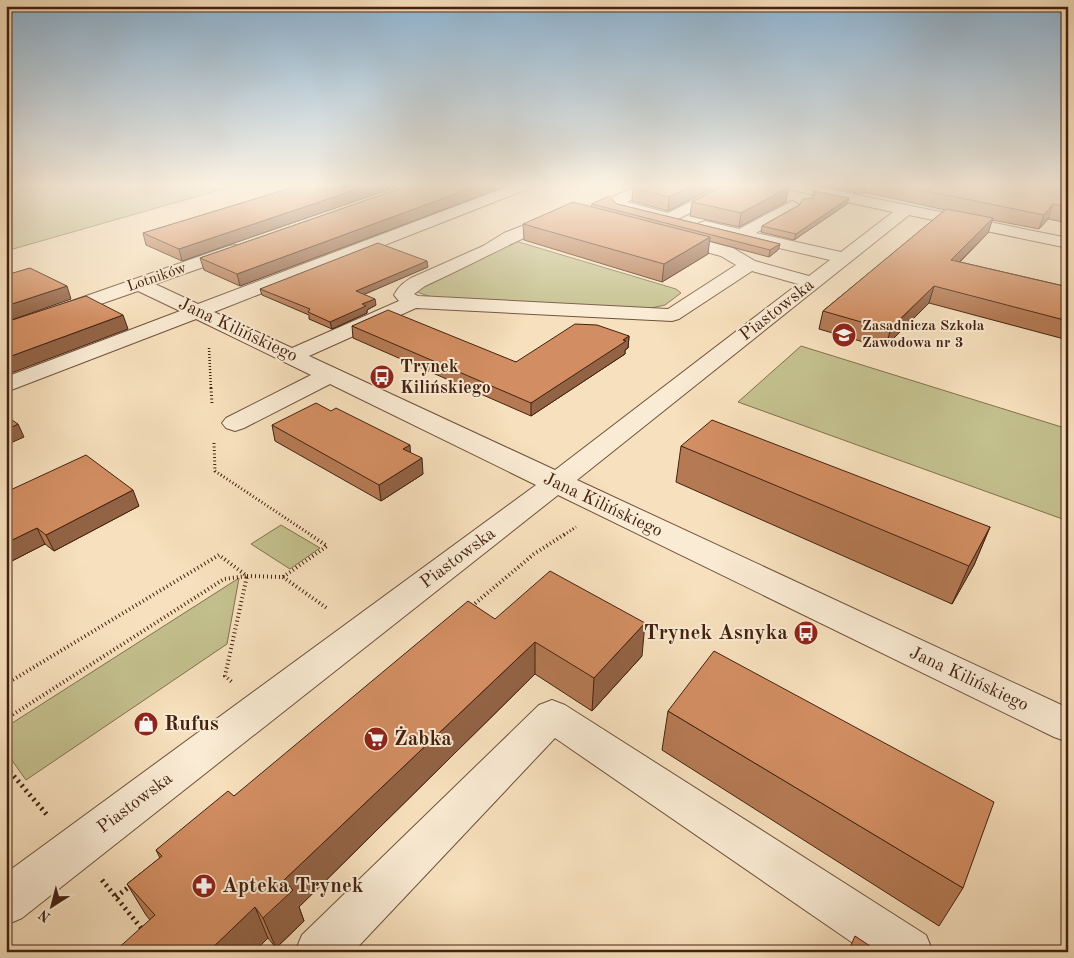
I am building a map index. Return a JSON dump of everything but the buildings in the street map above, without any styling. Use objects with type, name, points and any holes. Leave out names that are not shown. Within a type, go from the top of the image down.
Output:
[{"type":"street","points":[[6,386],[197,310],[408,230]]},
{"type":"street","points":[[414,302],[404,295],[407,288],[489,250],[510,237],[527,230]]},
{"type":"street","points":[[718,230],[845,258]]},
{"type":"street","points":[[740,235],[749,230]]},
{"type":"street","name":"Piastowska","points":[[6,902],[556,483],[880,230]]},
{"type":"street","points":[[1002,230],[1068,243]]},
{"type":"street","points":[[654,233],[727,252],[749,265],[812,282]]},
{"type":"street","name":"Lotników","points":[[6,331],[253,244]]},
{"type":"street","points":[[291,356],[414,302],[672,315],[749,265]]},
{"type":"street","name":"Jana Kilińskiego","points":[[139,284],[1068,726]]},
{"type":"street","points":[[235,423],[330,374]]},
{"type":"street","points":[[320,952],[552,716],[909,952]]},
{"type":"path","points":[[209,342],[212,412]]},
{"type":"path","points":[[6,719],[224,578],[283,576],[327,546],[215,471],[214,442]]},
{"type":"path","points":[[468,609],[534,554],[576,526]]},
{"type":"path","points":[[6,684],[219,555],[247,576]]},
{"type":"path","points":[[238,686],[225,676],[247,576]]},
{"type":"path","points":[[283,576],[328,609]]},
{"type":"path","points":[[6,767],[53,822]]},
{"type":"path","points":[[102,879],[146,933],[138,939]]},
{"type":"path","points":[[116,896],[132,885]]},
{"type":"shaded area","points":[[6,230],[81,230],[6,251]]},
{"type":"shaded area","points":[[512,240],[676,289],[681,293],[665,305],[647,309],[434,298],[417,292]]},
{"type":"shaded area","points":[[801,346],[1068,429],[1068,521],[738,402]]},
{"type":"shaded area","points":[[281,525],[320,548],[290,569],[251,544]]},
{"type":"shaded area","points":[[239,578],[227,644],[26,780],[6,752],[6,727]]},
{"type":"place","name":"Zasadnicza Szkoła Zawodowa nr 3","points":[[844,335]]},
{"type":"place","name":"Trynek Kilińskiego","points":[[382,377]]},
{"type":"place","name":"Trynek Asnyka","points":[[806,633]]},
{"type":"place","name":"Rufus","points":[[146,724]]},
{"type":"place","name":"Żabka","points":[[376,739]]},
{"type":"place","name":"Apteka Trynek","points":[[204,886]]}]
